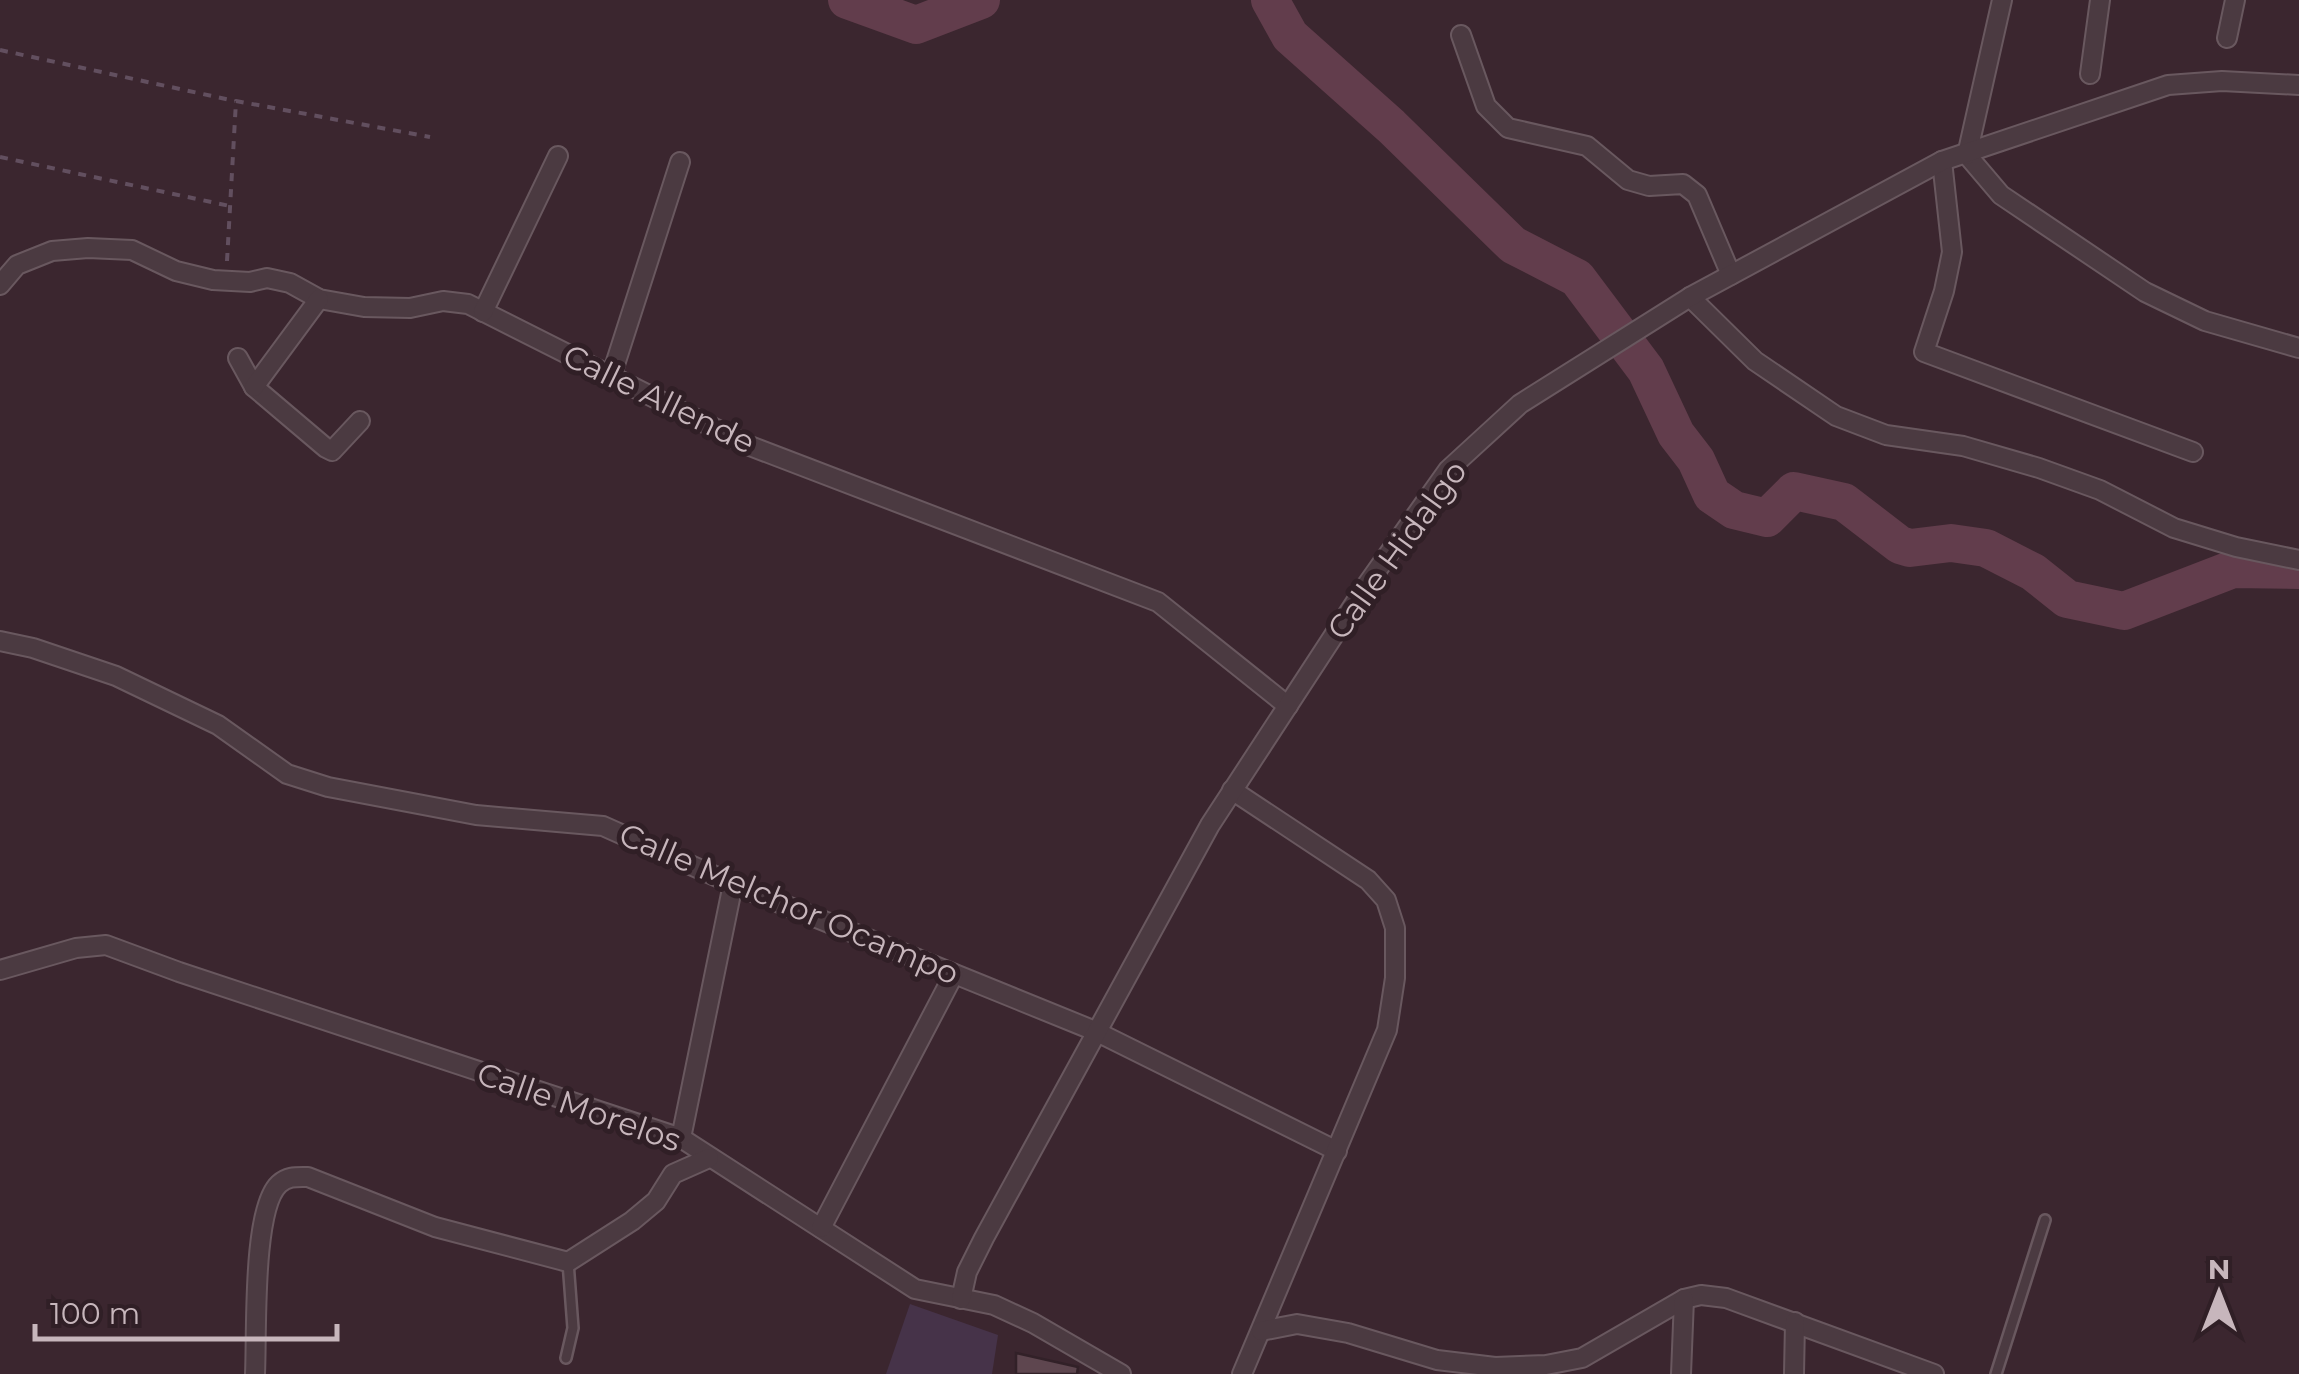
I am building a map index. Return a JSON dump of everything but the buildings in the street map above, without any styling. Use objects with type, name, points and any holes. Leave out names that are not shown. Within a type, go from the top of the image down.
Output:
[{"type":"street","points":[[2002,0],[1968,155],[2000,196],[2145,292],[2205,321],[2299,348]]},
{"type":"street","points":[[2090,74],[2100,0]]},
{"type":"street","points":[[2227,38],[2235,0]]},
{"type":"street","points":[[1462,35],[1486,106],[1508,128],[1587,146],[1628,180],[1649,186],[1683,184],[1697,196],[1731,275]]},
{"type":"street","name":"Calle Hidalgo","points":[[962,1299],[967,1272],[1094,1031],[1232,790],[1368,583],[1448,470],[1520,404],[1687,299],[1942,161],[2168,85],[2222,80],[2299,85]]},
{"type":"street","points":[[484,312],[558,156]]},
{"type":"street","points":[[1942,161],[1952,252],[1924,352],[2192,452]]},
{"type":"street","points":[[612,377],[680,162]]},
{"type":"street","name":"Calle Allende","points":[[0,285],[17,264],[52,251],[88,248],[132,250],[176,271],[226,281],[267,278],[290,283],[318,299],[410,308],[443,302],[468,304],[750,446],[1158,602],[1288,706]]},
{"type":"street","points":[[254,387],[318,299]]},
{"type":"street","points":[[1687,299],[1755,361],[1836,416],[1886,435],[1963,446],[2039,468],[2100,490],[2174,528],[2236,547],[2299,560]]},
{"type":"street","points":[[238,358],[254,387],[332,451],[360,421]]},
{"type":"street","name":"Calle Melchor Ocampo","points":[[0,642],[33,648],[116,676],[218,725],[287,774],[328,787],[476,815],[603,826],[734,884],[1094,1031],[1337,1151]]},
{"type":"street","points":[[1232,790],[1368,880],[1386,900],[1394,928],[1394,978],[1387,1030],[1242,1374]]},
{"type":"street","points":[[681,1138],[734,884]]},
{"type":"street","name":"Calle Morelos","points":[[0,970],[76,948],[106,945],[681,1138],[915,1288],[994,1306],[1033,1322],[1097,1368],[1121,1374]]},
{"type":"street","points":[[821,1228],[954,974]]},
{"type":"street","points":[[255,1374],[260,1236],[267,1204],[276,1187],[288,1177],[308,1177],[480,1242],[568,1262],[632,1222],[656,1201],[673,1174],[709,1158]]},
{"type":"street","points":[[1261,1330],[1298,1324],[1348,1333],[1436,1360],[1495,1367],[1582,1366],[1684,1299],[1701,1295],[1726,1298],[1934,1374]]},
{"type":"street","points":[[1681,1374],[1684,1299]]},
{"type":"street","points":[[1794,1322],[1794,1374]]},
{"type":"lane","points":[[1996,1374],[2045,1220]]},
{"type":"lane","points":[[566,1358],[573,1328],[568,1262]]},
{"type":"path","points":[[0,50],[236,101],[430,137]]},
{"type":"path","points":[[226,281],[236,101]]},
{"type":"path","points":[[0,157],[230,206]]},
{"type":"shaded area","points":[[910,1304],[998,1335],[992,1374],[886,1374]]},
{"type":"waterway","points":[[847,0],[916,25],[981,0]]},
{"type":"waterway","points":[[1270,0],[1290,36],[1391,126],[1513,245],[1577,278],[1646,370],[1676,434],[1696,460],[1712,495],[1734,510],[1767,518],[1794,491],[1844,502],[1900,545],[1910,548],[1951,543],[1986,548],[2033,572],[2067,599],[2124,611],[2233,569],[2299,570]]}]
